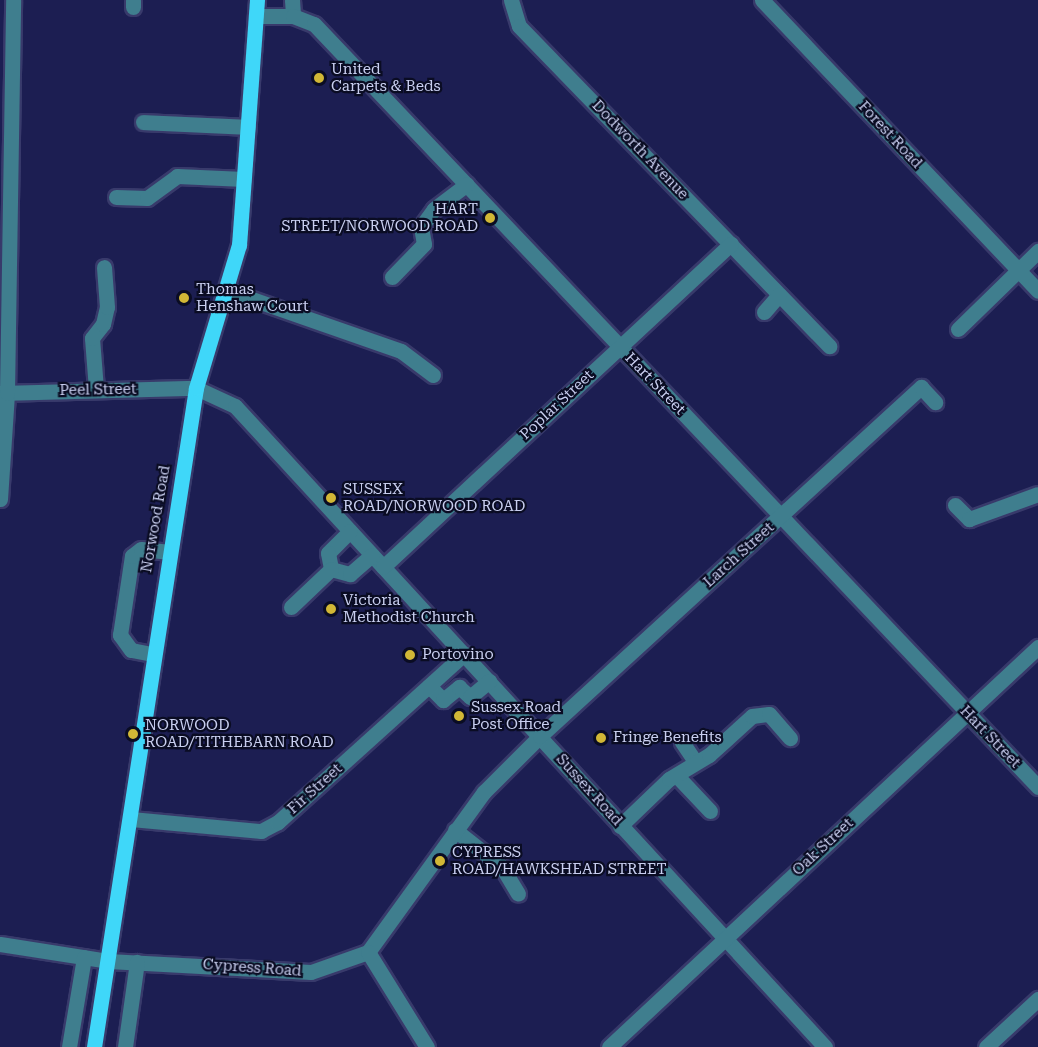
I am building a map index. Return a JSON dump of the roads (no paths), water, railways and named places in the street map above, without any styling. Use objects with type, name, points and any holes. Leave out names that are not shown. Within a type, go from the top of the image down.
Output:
[{"type":"main road","name":"Norwood Road","points":[[94,1047],[131,819],[168,552],[196,388],[239,246],[257,0]]},
{"type":"street","points":[[0,499],[13,0]]},
{"type":"street","points":[[292,0],[293,16]]},
{"type":"street","name":"Dodworth Avenue","points":[[511,0],[519,26],[829,346]]},
{"type":"street","name":"Forest Road","points":[[762,0],[1038,291]]},
{"type":"street","name":"Hart Street","points":[[257,16],[293,16],[314,24],[1038,787]]},
{"type":"street","points":[[143,122],[248,127]]},
{"type":"street","points":[[116,197],[147,198],[177,176],[244,179]]},
{"type":"street","points":[[392,277],[424,244],[421,227],[434,209],[467,184]]},
{"type":"street","name":"Poplar Street","points":[[383,567],[731,244]]},
{"type":"street","points":[[958,329],[1038,251]]},
{"type":"street","points":[[96,389],[93,338],[103,324],[107,307],[104,267]]},
{"type":"street","points":[[226,290],[401,351],[433,375]]},
{"type":"street","points":[[764,312],[779,296]]},
{"type":"street","name":"Larch Street","points":[[540,736],[921,387],[935,402]]},
{"type":"street","name":"Peel Street","points":[[4,393],[196,388]]},
{"type":"street","name":"Sussex Road","points":[[196,388],[235,406],[825,1047]]},
{"type":"street","points":[[955,505],[969,519],[1038,494]]},
{"type":"street","points":[[331,569],[328,552],[350,531]]},
{"type":"street","points":[[153,654],[131,650],[120,635],[132,556],[141,549],[168,552]]},
{"type":"street","points":[[331,569],[350,574],[372,555]]},
{"type":"street","points":[[291,607],[331,569]]},
{"type":"street","name":"Oak Street","points":[[609,1047],[1038,647]]},
{"type":"street","name":"Fir Street","points":[[131,819],[261,831],[278,822],[464,654]]},
{"type":"street","points":[[429,686],[443,700],[459,687],[470,697],[489,681]]},
{"type":"street","points":[[620,826],[694,760],[709,755],[753,716],[769,714],[790,738]]},
{"type":"street","points":[[428,1047],[368,952],[455,831],[540,736]]},
{"type":"street","points":[[682,742],[694,760]]},
{"type":"street","points":[[677,776],[710,811]]},
{"type":"street","points":[[455,831],[502,867],[518,894]]},
{"type":"street","name":"Cypress Road","points":[[0,944],[108,961],[311,972],[368,952]]},
{"type":"street","points":[[69,1047],[84,957]]},
{"type":"street","points":[[125,1047],[137,962]]},
{"type":"street","points":[[986,1047],[1038,999]]},
{"type":"place","name":"United Carpets & Beds","points":[[319,78]]},
{"type":"place","name":"HART STREET/NORWOOD ROAD","points":[[490,218]]},
{"type":"place","name":"Thomas Henshaw Court","points":[[184,298]]},
{"type":"place","name":"SUSSEX ROAD/NORWOOD ROAD","points":[[331,498]]},
{"type":"place","name":"Victoria Methodist Church","points":[[331,609]]},
{"type":"place","name":"Portovino","points":[[410,655]]},
{"type":"place","name":"Sussex Road Post Office","points":[[459,716]]},
{"type":"place","name":"NORWOOD ROAD/TITHEBARN ROAD","points":[[133,734]]},
{"type":"place","name":"Fringe Benefits","points":[[601,738]]},
{"type":"place","name":"CYPRESS ROAD/HAWKSHEAD STREET","points":[[440,861]]}]
